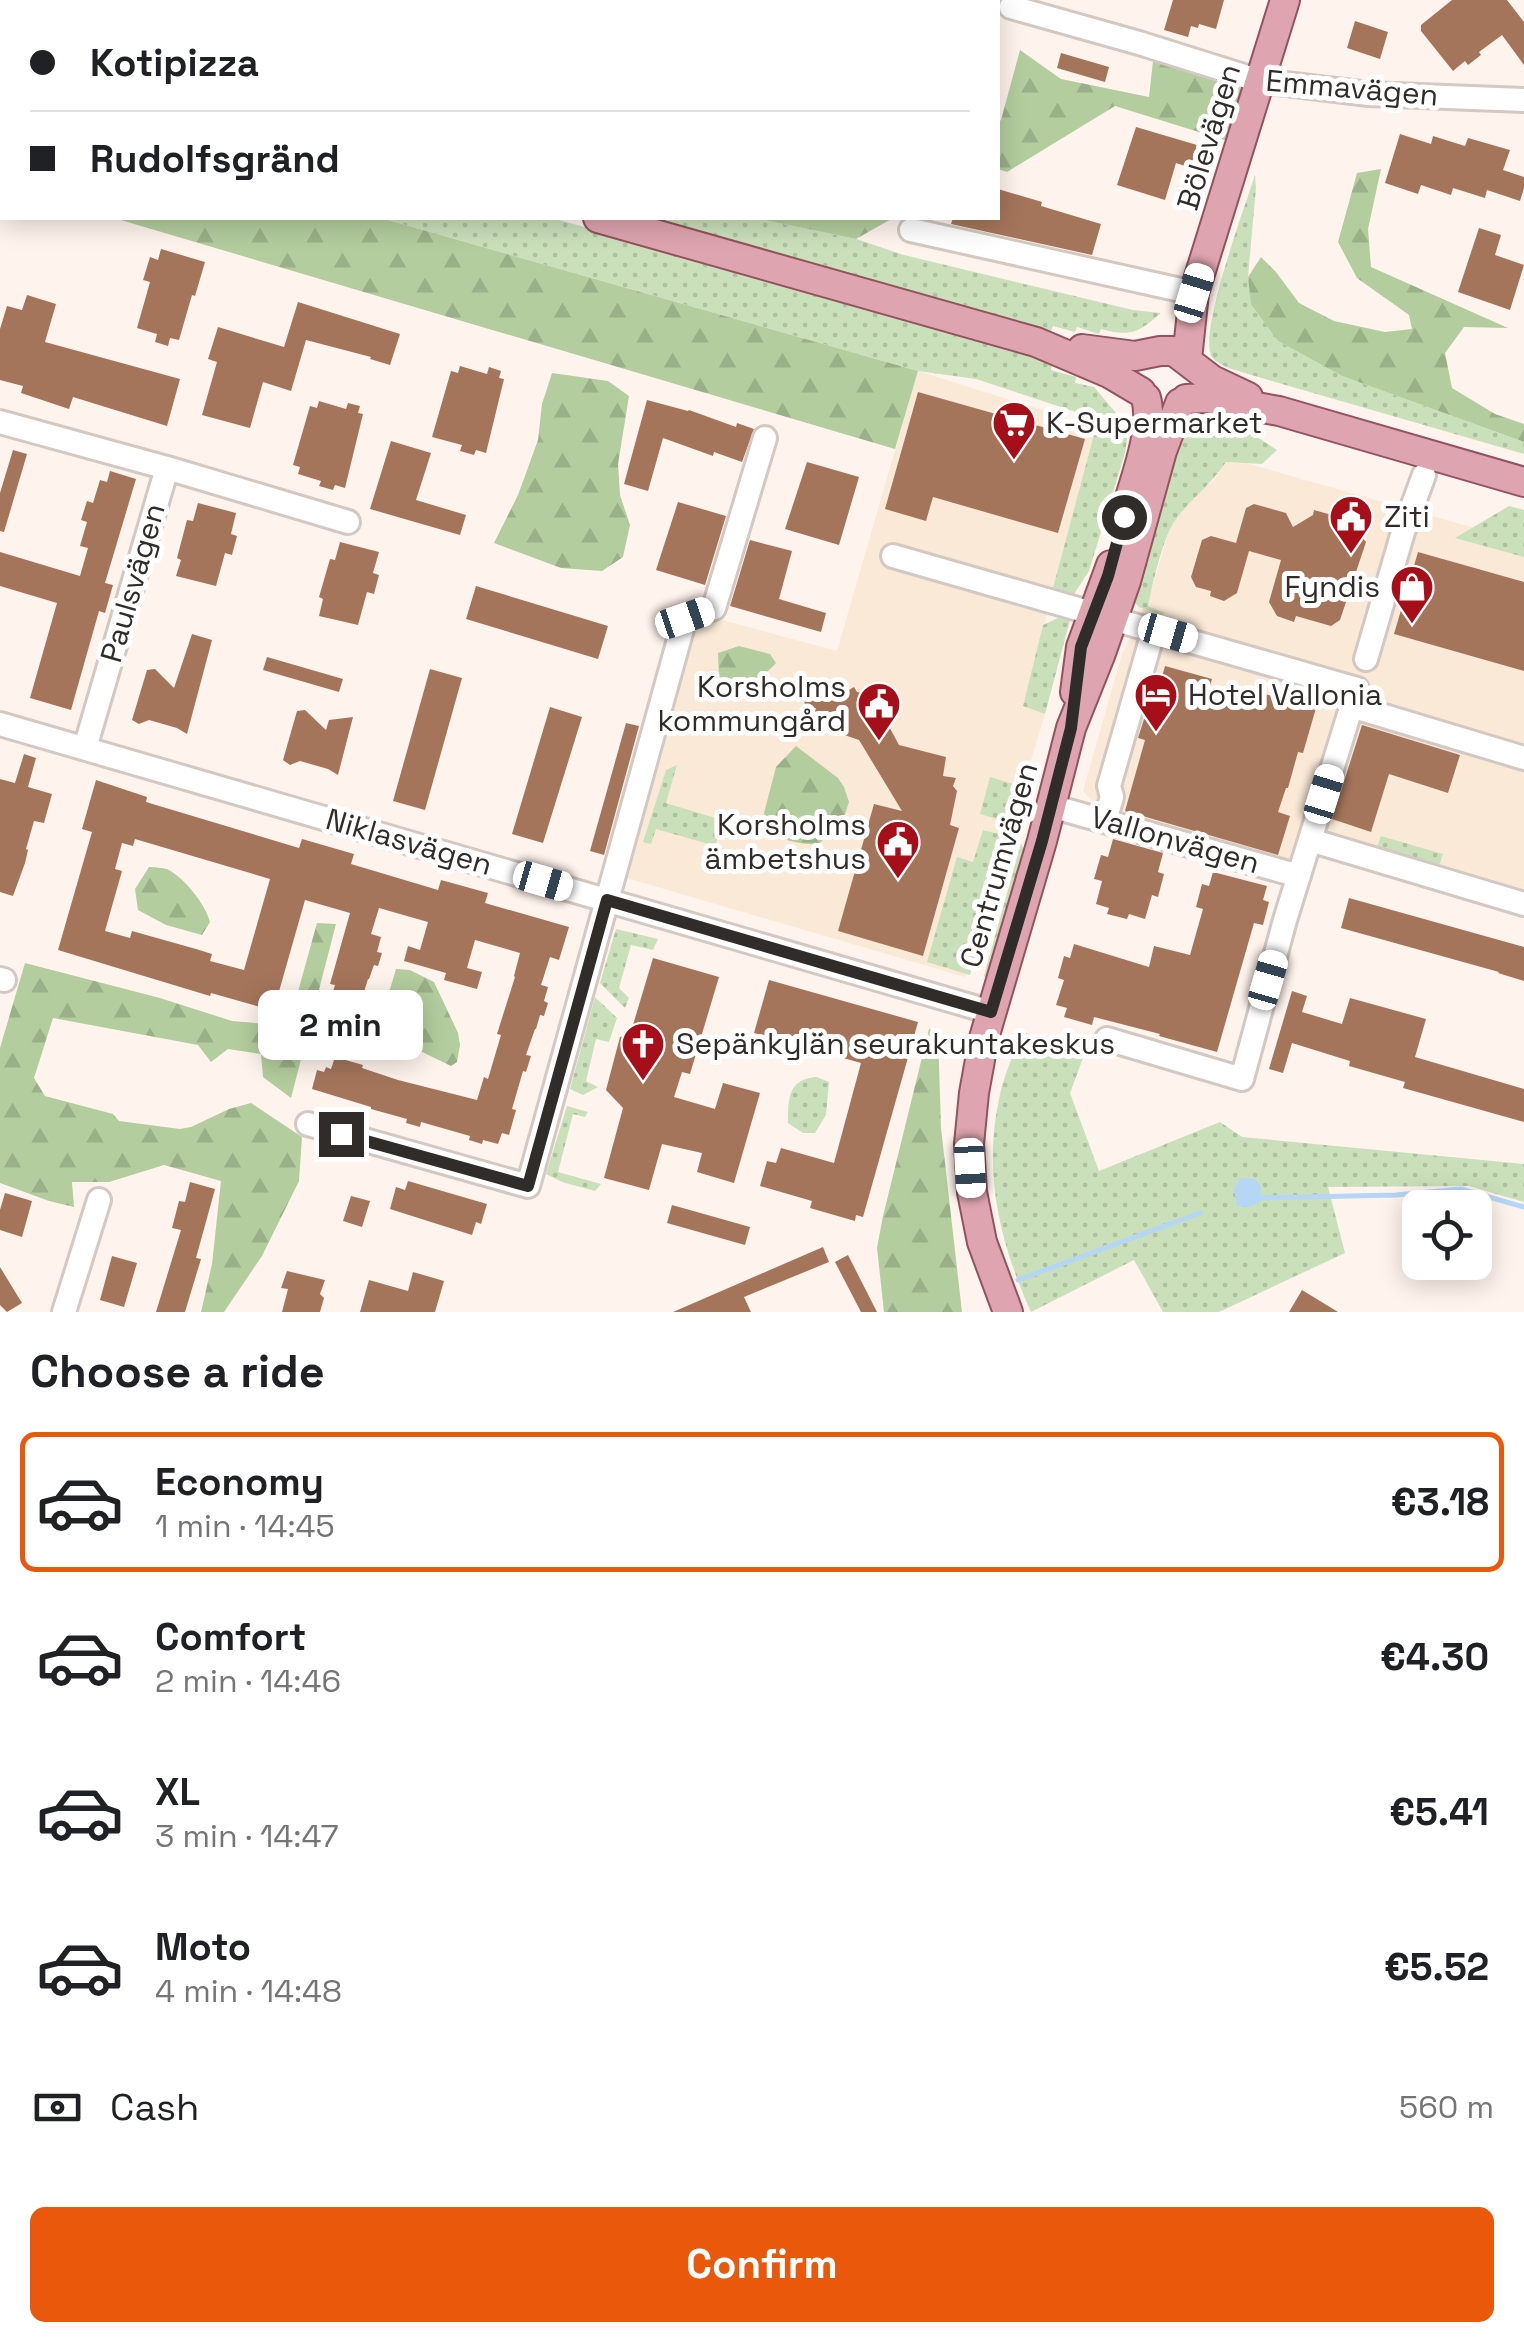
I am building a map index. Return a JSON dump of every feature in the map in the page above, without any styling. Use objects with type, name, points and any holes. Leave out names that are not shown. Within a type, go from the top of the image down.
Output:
[{"type":"main road","name":"Bölevägen","points":[[1173,357],[1285,0]]},
{"type":"main road","points":[[605,220],[1036,342],[1116,355],[1173,357],[1279,411]]},
{"type":"main road","points":[[1036,342],[1109,373],[1158,406],[1206,398],[1279,411],[1524,482]]},
{"type":"main road","points":[[1144,395],[1138,378],[1142,363],[1173,357]]},
{"type":"main road","points":[[1173,357],[1194,379],[1183,401]]},
{"type":"main road","name":"Centrumvägen","points":[[1008,1312],[982,1242],[972,1192],[969,1144],[974,1092],[991,1012],[1071,728],[1095,612],[1148,428],[1150,411],[1144,395]]},
{"type":"main road","name":"Centrumvägen","points":[[1095,612],[1126,580],[1162,451],[1183,401]]},
{"type":"street","name":"Emmavägen","points":[[1011,7],[1260,82],[1369,94],[1524,100]]},
{"type":"street","points":[[911,230],[1194,293]]},
{"type":"street","name":"Paulsvägen","points":[[0,422],[167,468],[85,748]]},
{"type":"street","points":[[308,1124],[528,1186],[685,618],[714,608],[765,438]]},
{"type":"street","points":[[167,468],[348,522]]},
{"type":"street","points":[[1366,659],[1424,475]]},
{"type":"street","points":[[893,556],[1154,629],[1524,758]]},
{"type":"street","points":[[1105,820],[1112,797],[1109,786],[1154,629]]},
{"type":"street","points":[[1107,1039],[1242,1079],[1354,697]]},
{"type":"street","name":"Niklasvägen","points":[[0,724],[991,1012]]},
{"type":"street","name":"Vallonvägen","points":[[1051,806],[1299,876]]},
{"type":"street","points":[[1310,840],[1524,904]]},
{"type":"street","points":[[64,1312],[99,1200]]},
{"type":"shaded area","points":[[918,371],[1096,427],[1023,705],[1045,714],[965,977],[603,871],[678,608],[837,651]]},
{"type":"shaded area","points":[[1226,462],[1249,464],[1524,542],[1521,898],[1306,836],[1296,869],[1093,810],[1095,804],[1083,791],[1122,654],[1151,592],[1170,527]]},
{"type":"green space","points":[[1020,50],[1061,79],[1149,97],[1153,61],[1244,89],[1231,142],[1115,106],[1007,172],[1000,170],[1001,120]]},
{"type":"green space","points":[[1381,169],[1368,229],[1371,267],[1508,328],[1464,327],[1445,353],[1452,388],[1495,414],[1524,424],[1524,442],[1342,376],[1278,341],[1251,304],[1248,277],[1261,257],[1299,303],[1334,321],[1385,332],[1412,329],[1409,315],[1357,278],[1338,242],[1357,173]]},
{"type":"green space","points":[[1255,175],[1248,277],[1278,341],[1342,376],[1524,442],[1524,454],[1238,371],[1212,357],[1209,344],[1217,297]]},
{"type":"green space","points":[[121,220],[388,220],[918,371],[895,449]]},
{"type":"green space","points":[[388,220],[559,220],[1034,352],[1033,358],[1052,364],[1051,370],[1076,377],[1075,383],[1094,387],[1128,433],[1089,571],[1074,594],[1053,588],[1096,427],[1076,412],[976,379],[918,371]]},
{"type":"green space","points":[[660,220],[765,220],[856,239],[904,255],[1133,310],[1161,313],[1140,329],[1127,333],[1101,329],[1099,334],[1077,327],[1075,332],[1053,326],[1051,331],[1038,331]]},
{"type":"green space","points":[[765,220],[889,220],[856,239]]},
{"type":"green space","points":[[552,373],[608,381],[629,396],[618,464],[620,495],[630,525],[623,557],[602,571],[561,568],[494,543],[518,495],[538,440],[542,404]]},
{"type":"green space","points":[[1206,417],[1248,431],[1277,450],[1262,464],[1226,462],[1174,522],[1162,550],[1148,606],[1165,613],[1161,615],[1139,607],[1131,599],[1151,515],[1177,449],[1191,424]]},
{"type":"green space","points":[[1509,506],[1524,510],[1524,557],[1455,538]]},
{"type":"green space","points":[[1058,618],[1070,620],[1045,714],[1023,706],[1043,625]]},
{"type":"green space","points":[[739,646],[770,654],[776,663],[750,684],[719,677],[718,653]]},
{"type":"green space","points":[[796,746],[838,778],[849,802],[844,817],[819,844],[792,841],[767,831],[764,813],[776,767]]},
{"type":"green space","points":[[677,765],[666,803],[715,818],[719,826],[716,846],[656,829],[651,844],[643,842],[666,770]]},
{"type":"green space","points":[[990,777],[1024,787],[1013,824],[980,814]]},
{"type":"green space","points":[[983,830],[1010,837],[970,975],[927,962],[957,857],[973,862]]},
{"type":"green space","points":[[1381,836],[1443,854],[1439,866],[1377,847]]},
{"type":"green space","points":[[1021,843],[1025,853],[986,978],[984,976]]},
{"type":"green space","points":[[149,867],[167,869],[193,892],[210,922],[202,935],[166,925],[138,910],[135,889]]},
{"type":"green space","points":[[317,923],[336,924],[291,1098],[263,1077],[261,1054],[228,1049],[211,1062],[198,1045],[53,1018],[34,1078],[45,1096],[113,1114],[119,1121],[180,1129],[251,1103],[302,1137],[299,1181],[262,1256],[224,1312],[201,1312],[212,1264],[221,1181],[164,1165],[109,1182],[72,1182],[74,1207],[0,1183],[0,1048],[25,963],[232,1021],[267,1024],[291,1017]]},
{"type":"green space","points":[[616,929],[658,939],[653,950],[631,945],[619,988],[629,998],[625,1008],[600,983]]},
{"type":"green space","points":[[396,969],[410,970],[434,982],[458,1033],[457,1062],[451,1066],[418,1050],[374,1043]]},
{"type":"green space","points":[[595,997],[617,1018],[609,1042],[596,1039],[586,1081],[598,1087],[583,1095],[570,1089]]},
{"type":"green space","points":[[929,1029],[938,1033],[941,1128],[962,1312],[884,1312],[877,1248]]},
{"type":"green space","points":[[1022,1032],[1086,1050],[1070,1093],[1099,1171],[1220,1122],[1242,1137],[1524,1164],[1524,1202],[1469,1186],[1328,1187],[1345,1253],[1219,1312],[1163,1312],[1134,1260],[1031,1312],[1003,1234],[994,1181],[995,1127],[1006,1074]]},
{"type":"green space","points":[[817,1077],[829,1082],[826,1115],[815,1133],[803,1133],[788,1123],[790,1098],[800,1082]]},
{"type":"green space","points":[[567,1106],[588,1112],[585,1117],[573,1114],[558,1172],[601,1184],[595,1191],[546,1174]]},
{"type":"water","points":[[1240,1178],[1255,1179],[1261,1187],[1260,1202],[1249,1207],[1237,1206],[1234,1189]]},
{"type":"building","points":[[1173,0],[1224,0],[1216,29],[1191,26],[1188,37],[1164,30]]},
{"type":"building","points":[[1452,0],[1507,0],[1524,22],[1524,65],[1502,35],[1468,65],[1465,61],[1453,71],[1421,31],[1421,25]]},
{"type":"building","points":[[1355,21],[1388,32],[1380,59],[1347,48]]},
{"type":"building","points":[[1061,53],[1109,67],[1105,82],[1057,68]]},
{"type":"building","points":[[1136,127],[1197,145],[1191,168],[1176,163],[1165,200],[1117,185]]},
{"type":"building","points":[[1400,134],[1431,144],[1433,136],[1465,146],[1468,138],[1510,150],[1503,170],[1524,177],[1520,201],[1487,190],[1485,198],[1453,188],[1451,195],[1421,185],[1418,194],[1385,183]]},
{"type":"building","points":[[1000,190],[1101,224],[1092,255],[951,224],[952,220],[1000,220]]},
{"type":"building","points":[[1479,228],[1501,235],[1495,255],[1524,265],[1510,310],[1458,292]]},
{"type":"building","points":[[161,249],[205,262],[179,340],[170,338],[168,346],[155,342],[157,334],[137,328],[150,282],[143,280],[150,257],[158,260]]},
{"type":"building","points":[[27,295],[56,304],[45,342],[180,379],[167,426],[73,397],[69,409],[21,393],[23,386],[0,380],[0,329],[7,306],[22,310]]},
{"type":"building","points":[[298,302],[400,334],[390,365],[306,340],[291,391],[263,382],[250,428],[202,415],[217,362],[208,359],[218,327],[284,347]]},
{"type":"building","points":[[460,366],[487,374],[489,367],[501,371],[499,378],[504,379],[486,453],[460,451],[462,445],[432,437],[451,371],[458,373]]},
{"type":"building","points":[[918,392],[1085,439],[1058,533],[933,497],[926,521],[885,509]]},
{"type":"building","points":[[647,400],[754,429],[742,462],[663,438],[648,491],[624,484]]},
{"type":"building","points":[[319,401],[346,409],[348,403],[360,406],[358,413],[363,414],[345,488],[319,486],[321,481],[298,474],[300,467],[293,465],[310,406],[317,408]]},
{"type":"building","points":[[391,441],[431,453],[416,500],[466,515],[460,535],[370,509]]},
{"type":"building","points":[[13,450],[27,454],[4,532],[0,531],[0,493]]},
{"type":"building","points":[[807,462],[859,477],[839,545],[785,529]]},
{"type":"building","points":[[110,471],[136,479],[105,583],[113,585],[105,613],[99,611],[71,710],[30,698],[57,603],[0,586],[0,552],[80,576],[88,548],[80,546],[87,522],[81,520],[87,501],[93,503],[100,480],[107,482]]},
{"type":"building","points":[[678,502],[726,516],[705,585],[656,570]]},
{"type":"building","points":[[198,503],[236,513],[231,534],[237,536],[232,555],[225,553],[216,586],[176,576],[187,520],[193,521]]},
{"type":"building","points":[[1254,504],[1286,513],[1293,527],[1313,515],[1314,510],[1360,523],[1357,531],[1366,542],[1340,620],[1331,626],[1296,616],[1294,622],[1277,616],[1269,602],[1281,560],[1249,551],[1237,593],[1224,601],[1210,596],[1211,591],[1196,587],[1191,577],[1202,540],[1211,536],[1236,543],[1246,508]]},
{"type":"building","points":[[750,540],[792,551],[779,599],[826,613],[821,632],[730,606]]},
{"type":"building","points":[[340,542],[379,552],[373,573],[379,575],[374,594],[367,592],[358,625],[319,616],[323,599],[319,597],[330,559],[335,560]]},
{"type":"building","points":[[1418,552],[1524,582],[1524,671],[1394,634]]},
{"type":"building","points":[[476,586],[608,626],[598,659],[466,619]]},
{"type":"building","points":[[192,634],[212,640],[187,734],[149,720],[139,724],[132,720],[147,670],[155,669],[174,688]]},
{"type":"building","points":[[267,657],[343,679],[339,692],[263,670]]},
{"type":"building","points":[[1165,666],[1212,679],[1207,696],[1245,707],[1250,690],[1316,708],[1303,753],[1298,752],[1278,812],[1290,816],[1278,855],[1125,811],[1145,740],[1138,738],[1144,719],[1150,720]]},
{"type":"building","points":[[430,669],[462,678],[425,810],[393,801]]},
{"type":"building","points":[[807,677],[872,695],[899,745],[946,757],[943,776],[956,778],[950,825],[959,828],[923,956],[838,931],[874,804],[902,811],[859,740],[812,724],[816,708],[805,707],[801,691]]},
{"type":"building","points":[[550,707],[582,717],[543,843],[512,834]]},
{"type":"building","points":[[305,710],[326,730],[329,720],[353,717],[338,775],[300,761],[290,765],[283,760],[297,711]]},
{"type":"building","points":[[626,723],[639,726],[604,855],[590,851]]},
{"type":"building","points":[[1362,725],[1460,755],[1448,793],[1389,774],[1371,832],[1332,819]]},
{"type":"building","points":[[24,754],[36,758],[28,787],[52,794],[44,823],[34,821],[13,896],[0,892],[0,779],[15,783]]},
{"type":"building","points":[[96,780],[147,797],[146,802],[299,848],[302,839],[354,854],[351,864],[438,890],[441,880],[488,893],[485,903],[569,927],[559,960],[550,957],[541,985],[548,987],[544,1001],[548,1003],[526,1055],[531,1056],[512,1109],[516,1110],[509,1135],[502,1133],[498,1144],[483,1140],[482,1144],[469,1140],[470,1136],[421,1122],[420,1127],[406,1123],[407,1119],[312,1089],[317,1070],[331,1069],[335,1057],[398,1080],[477,1100],[484,1077],[488,1079],[501,1035],[497,1034],[520,953],[475,940],[467,968],[482,972],[477,989],[444,980],[446,973],[404,961],[408,946],[420,950],[428,922],[379,908],[371,934],[381,937],[377,952],[382,953],[368,979],[360,1021],[349,1046],[319,1037],[350,913],[305,900],[276,1002],[269,1000],[267,1009],[58,950],[92,832],[82,829]],"holes":[[[135,839],[270,879],[244,970],[210,961],[212,954],[132,931],[130,938],[105,931],[122,871],[115,869],[122,843],[133,846]]]},
{"type":"building","points":[[1113,839],[1163,853],[1158,872],[1164,874],[1158,897],[1152,895],[1145,919],[1107,914],[1109,908],[1096,904],[1102,881],[1094,879],[1101,855],[1108,857]]},
{"type":"building","points":[[1213,872],[1267,886],[1263,900],[1269,902],[1263,925],[1254,923],[1217,1052],[1094,1017],[1092,1025],[1064,1017],[1067,1008],[1056,1005],[1064,980],[1058,978],[1064,956],[1070,958],[1074,944],[1149,967],[1154,946],[1190,955],[1203,909],[1196,907],[1202,884],[1209,886]]},
{"type":"building","points":[[1349,898],[1524,947],[1524,981],[1341,928]]},
{"type":"building","name":"Sepänkylän seurakuntakeskus","points":[[653,958],[719,977],[690,1074],[682,1072],[674,1097],[715,1109],[723,1083],[760,1093],[734,1183],[697,1172],[702,1153],[662,1144],[649,1190],[604,1178],[623,1108],[606,1090],[620,1037],[630,1035]]},
{"type":"building","points":[[769,980],[918,1022],[863,1217],[856,1215],[855,1221],[810,1208],[812,1201],[760,1186],[767,1161],[776,1163],[781,1148],[834,1163],[861,1063],[754,1033]]},
{"type":"building","points":[[1292,991],[1307,996],[1302,1012],[1342,1024],[1350,998],[1426,1019],[1415,1057],[1524,1089],[1524,1122],[1403,1088],[1405,1082],[1349,1066],[1350,1061],[1292,1043],[1283,1073],[1269,1069]]},
{"type":"building","points":[[408,1181],[487,1204],[481,1224],[476,1222],[472,1235],[390,1209],[396,1187],[405,1190]]},
{"type":"building","points":[[190,1182],[215,1189],[196,1258],[201,1259],[185,1312],[156,1312],[181,1230],[172,1228],[179,1201],[185,1202]]},
{"type":"building","points":[[5,1193],[32,1201],[22,1237],[0,1230]]},
{"type":"building","points":[[351,1196],[370,1201],[362,1227],[343,1221]]},
{"type":"building","points":[[672,1205],[750,1227],[745,1245],[667,1223]]},
{"type":"building","points":[[823,1247],[829,1262],[744,1297],[751,1312],[673,1312]]},
{"type":"building","points":[[848,1255],[877,1312],[861,1312],[835,1262]]},
{"type":"building","points":[[112,1256],[137,1263],[124,1307],[100,1300]]},
{"type":"building","points":[[0,1267],[22,1303],[7,1312],[0,1305]]},
{"type":"building","points":[[287,1271],[325,1280],[320,1312],[282,1312],[288,1289],[281,1288]]},
{"type":"building","points":[[413,1272],[444,1281],[435,1312],[360,1312],[369,1280],[408,1291]]},
{"type":"building","points":[[1302,1290],[1338,1312],[1289,1312]]},
{"type":"waterway","points":[[1254,1198],[1396,1195],[1461,1189],[1524,1207]]},
{"type":"waterway","points":[[1018,1280],[1200,1213]]},
{"type":"place","name":"K-Supermarket","points":[[1014,461]]},
{"type":"place","name":"Ziti","points":[[1351,555]]},
{"type":"place","name":"Fyndis","points":[[1412,625]]},
{"type":"place","name":"Hotel Vallonia","points":[[1156,733]]},
{"type":"place","name":"Korsholms kommungård","points":[[879,742]]},
{"type":"place","name":"Korsholms ämbetshus","points":[[898,880]]},
{"type":"place","name":"Sepänkylän seurakuntakeskus","points":[[643,1082]]},
{"type":"route","points":[[341,1134],[528,1186],[607,900],[991,1012],[1071,728],[1081,647],[1108,576],[1124,517]]}]
